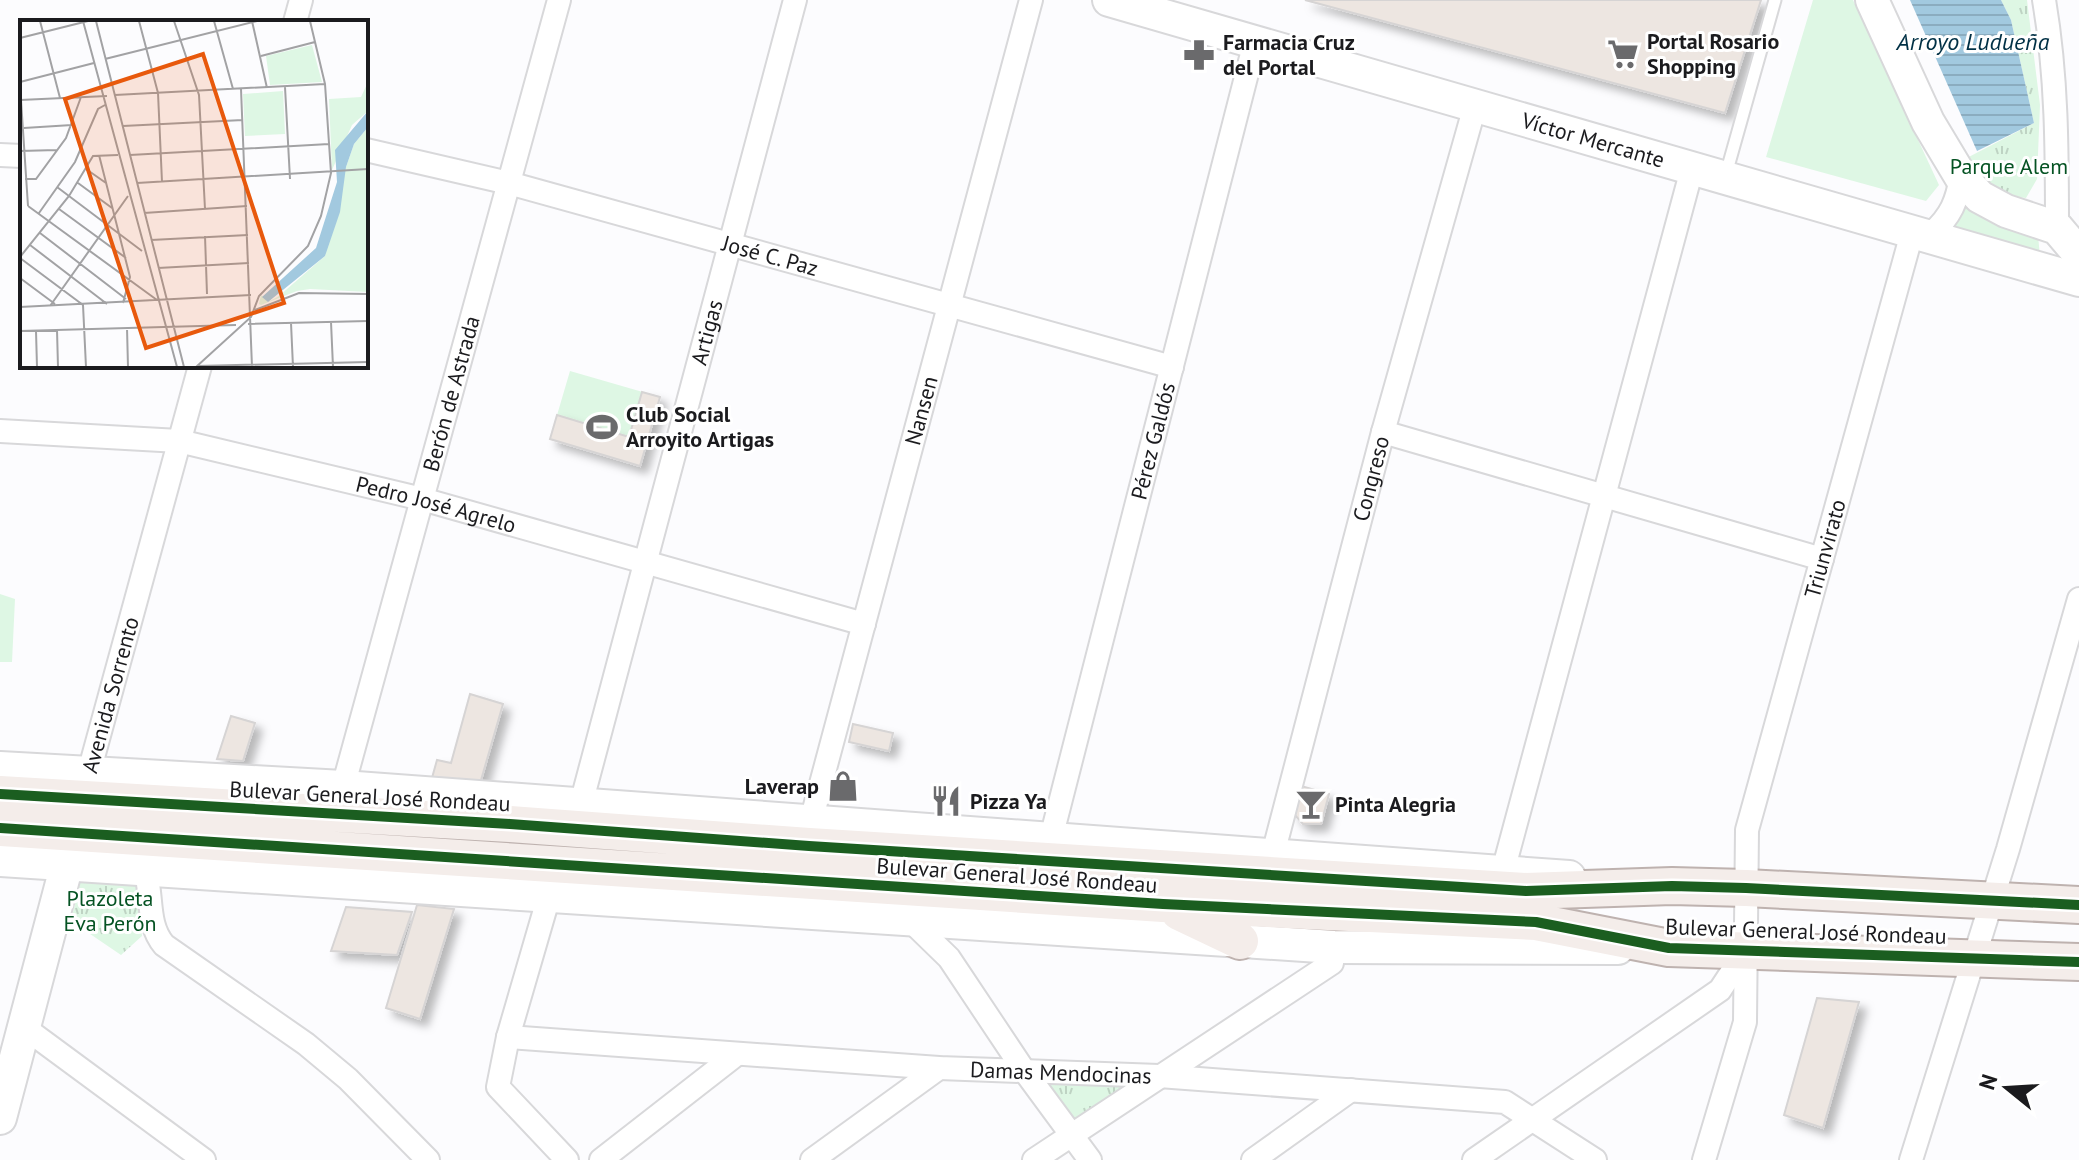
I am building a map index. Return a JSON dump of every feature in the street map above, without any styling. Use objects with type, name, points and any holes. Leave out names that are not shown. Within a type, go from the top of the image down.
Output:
[{"type":"main road","name":"Víctor Mercante","points":[[1109,0],[1912,233],[2072,263]]},
{"type":"main road","points":[[1872,0],[1928,122],[1961,177],[1980,197],[2006,211],[2072,263]]},
{"type":"main road","name":"Bulevar General José Rondeau","points":[[0,768],[79,817],[145,870],[549,896],[1163,904],[1536,922],[1669,948]]},
{"type":"main road","name":"Bulevar General José Rondeau","points":[[0,828],[343,787],[581,804],[810,834],[1101,863],[1526,891],[1672,886],[2079,905]]},
{"type":"main road","points":[[420,792],[510,824]]},
{"type":"main road","name":"Bulevar General José Rondeau","points":[[0,794],[79,817],[804,897],[885,918],[1334,947],[1669,948],[2079,962]]},
{"type":"main road","name":"Bulevar General José Rondeau","points":[[0,860],[79,817],[510,824],[810,834],[1006,835],[1672,886]]},
{"type":"main road","name":"Avenida Sorrento","points":[[0,1118],[79,817]]},
{"type":"main road","points":[[1006,835],[1101,863]]},
{"type":"main road","points":[[1163,904],[1240,941]]},
{"type":"street","points":[[296,20],[301,0]]},
{"type":"street","name":"Berón de Astrada","points":[[343,787],[559,0]]},
{"type":"street","name":"Artigas","points":[[581,804],[795,0]]},
{"type":"street","name":"Nansen","points":[[804,897],[810,834],[1031,0]]},
{"type":"street","points":[[2044,0],[2053,51],[2057,182],[2072,263]]},
{"type":"street","name":"Pérez Galdós","points":[[1051,838],[1255,42]]},
{"type":"street","name":"Congreso","points":[[1273,854],[1383,432],[1475,106]]},
{"type":"street","name":"José C. Paz","points":[[368,150],[509,183],[1172,367]]},
{"type":"street","points":[[0,155],[20,156]]},
{"type":"street","points":[[1503,871],[1692,169]]},
{"type":"street","points":[[1912,233],[1932,233],[1946,221],[1957,200],[1961,177]]},
{"type":"street","points":[[2006,211],[2027,212],[2046,201],[2057,182]]},
{"type":"street","name":"Triunvirato","points":[[1702,1158],[1745,1022],[1747,830],[1912,233]]},
{"type":"street","name":"Avenida Sorrento","points":[[79,817],[199,368]]},
{"type":"street","name":"Pedro José Agrelo","points":[[0,431],[179,441],[422,499],[864,624]]},
{"type":"street","points":[[1383,432],[1822,559]]},
{"type":"street","points":[[1911,1160],[2008,849],[2079,599]]},
{"type":"street","points":[[145,870],[155,934],[164,945],[306,1044],[348,1079],[428,1160]]},
{"type":"street","points":[[549,896],[508,1037],[498,1087],[567,1160]]},
{"type":"street","points":[[885,918],[911,921],[949,958],[1023,1069],[1090,1160]]},
{"type":"street","points":[[1034,1160],[1332,963],[1334,947]]},
{"type":"street","points":[[1474,1160],[1720,990],[1745,952]]},
{"type":"street","points":[[1720,990],[1730,989],[1747,1000]]},
{"type":"street","points":[[25,1028],[204,1160]]},
{"type":"street","name":"Damas Mendocinas","points":[[508,1037],[939,1068],[1159,1076],[1505,1102],[1595,1160]]},
{"type":"street","points":[[601,1160],[737,1054]]},
{"type":"street","points":[[812,1160],[939,1068]]},
{"type":"street","points":[[1253,1160],[1351,1090]]},
{"type":"lane","points":[[1725,179],[1775,0]]},
{"type":"green space","points":[[1813,0],[1853,0],[1939,185],[1926,201],[1766,157]]},
{"type":"green space","name":"Parque Alem","points":[[2001,0],[2027,0],[2040,105],[2037,179],[2026,198],[1989,187],[1961,161],[2034,123],[2011,20]]},
{"type":"green space","points":[[1966,204],[2038,235],[2040,257],[1986,241],[1954,226]]},
{"type":"green space","name":"Club Social Arroyito Artigas","points":[[570,371],[660,397],[640,466],[550,439]]},
{"type":"green space","points":[[0,594],[15,599],[12,662],[0,662]]},
{"type":"green space","name":"Plazoleta Eva Perón","points":[[81,878],[138,884],[142,936],[121,955],[71,921]]},
{"type":"green space","points":[[1040,1077],[1120,1079],[1123,1089],[1074,1123]]},
{"type":"water","name":"Arroyo Ludueña","points":[[1910,0],[2001,0],[2011,20],[2034,123],[1977,151]]},
{"type":"building","name":"Portal Rosario Shopping","points":[[1305,0],[1761,0],[1725,113]]},
{"type":"building","points":[[642,392],[660,397],[640,466],[550,439],[557,415],[629,437]]},
{"type":"building","points":[[470,694],[503,704],[479,787],[430,785],[437,760],[451,763]]},
{"type":"building","points":[[231,716],[255,723],[243,761],[217,759]]},
{"type":"building","points":[[853,724],[893,733],[889,751],[849,742]]},
{"type":"building","name":"Pinta Alegria","points":[[1301,786],[1329,794],[1321,824],[1303,824],[1293,813]]},
{"type":"building","points":[[417,905],[454,909],[420,1019],[386,1008]]},
{"type":"building","points":[[346,907],[412,912],[397,955],[331,951]]},
{"type":"building","points":[[1817,998],[1859,1002],[1823,1128],[1784,1115]]},
{"type":"cycle path","points":[[0,794],[510,824],[1526,891],[1672,886],[2079,905]]},
{"type":"cycle path","points":[[0,828],[1163,904],[1536,922],[1669,948],[2079,962]]},
{"type":"place","name":"Portal Rosario Shopping","points":[[1623,54]]},
{"type":"place","name":"Farmacia Cruz del Portal","points":[[1199,55]]},
{"type":"place","name":"Club Social Arroyito Artigas","points":[[602,427]]},
{"type":"place","name":"Laverap","points":[[843,786]]},
{"type":"place","name":"Pizza Ya","points":[[946,801]]},
{"type":"place","name":"Pinta Alegria","points":[[1311,804]]}]
